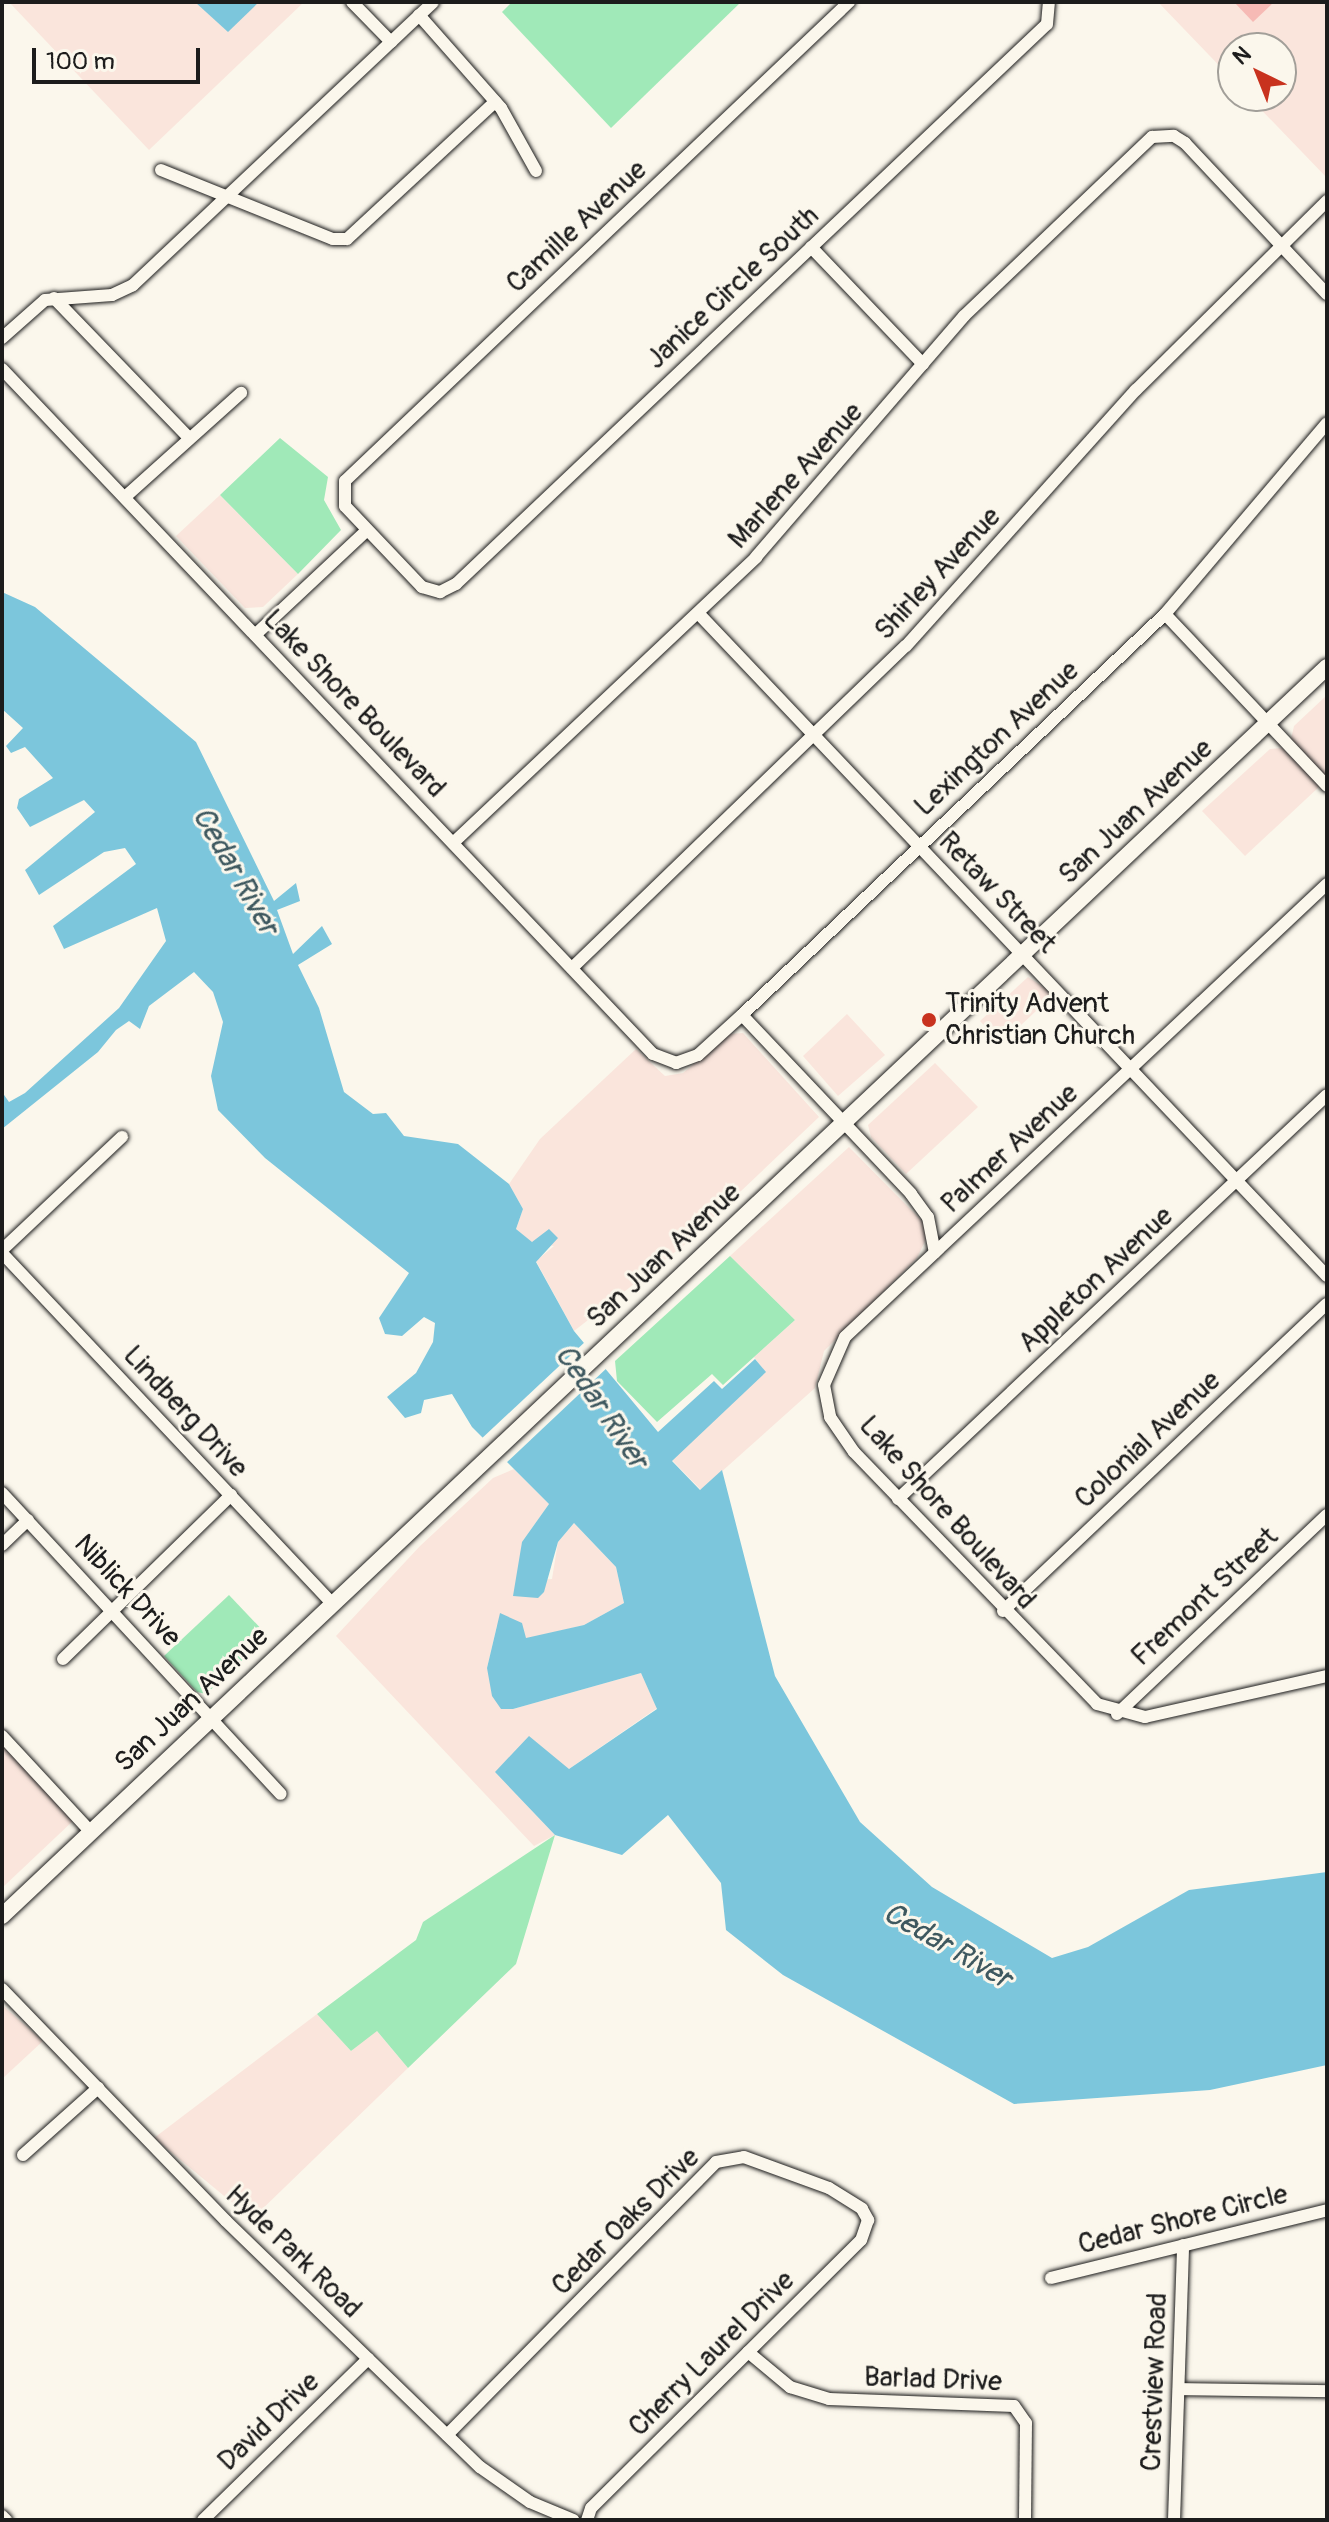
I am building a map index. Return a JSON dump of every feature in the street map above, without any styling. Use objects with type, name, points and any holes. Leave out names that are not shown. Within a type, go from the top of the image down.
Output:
[{"type":"main road","name":"San Juan Avenue","points":[[2,1916],[1327,667]]},
{"type":"street","points":[[352,2],[391,42]]},
{"type":"street","points":[[2,338],[33,308],[54,298],[123,293],[433,2]]},
{"type":"street","name":"Camille Avenue","points":[[366,531],[345,506],[342,489],[351,474],[849,2]]},
{"type":"street","name":"Janice Circle South","points":[[366,531],[422,587],[440,592],[1047,24],[1050,7]]},
{"type":"street","points":[[419,15],[495,102],[536,171]]},
{"type":"street","points":[[161,170],[347,239],[495,102]]},
{"type":"street","name":"Marlene Avenue","points":[[453,843],[698,613],[792,520],[923,364],[996,283],[1143,143],[1164,134],[1185,143],[1280,245]]},
{"type":"street","name":"Shirley Avenue","points":[[572,968],[956,593],[1136,390],[1327,201]]},
{"type":"street","points":[[1280,245],[1327,294]]},
{"type":"street","points":[[811,247],[923,364]]},
{"type":"street","points":[[54,298],[189,438]]},
{"type":"street","name":"Lake Shore Boulevard","points":[[2,369],[653,1054],[676,1063]]},
{"type":"street","points":[[125,497],[241,393]]},
{"type":"street","name":"Lexington Avenue","points":[[676,1063],[698,1055],[742,1015],[1165,614],[1327,423]]},
{"type":"street","points":[[255,635],[366,531]]},
{"type":"street","name":"Retaw Street","points":[[698,613],[1327,1276]]},
{"type":"street","points":[[1165,614],[1327,786]]},
{"type":"street","name":"Palmer Avenue","points":[[935,1252],[1327,884]]},
{"type":"street","points":[[742,1015],[844,1122],[928,1217],[935,1252]]},
{"type":"street","name":"Appleton Avenue","points":[[898,1499],[1327,1095]]},
{"type":"street","points":[[2,1252],[122,1137]]},
{"type":"street","name":"Lindberg Drive","points":[[2,1252],[333,1604]]},
{"type":"street","name":"Lake Shore Boulevard","points":[[935,1252],[845,1337],[824,1385],[839,1432],[1071,1683],[1117,1714]]},
{"type":"street","name":"Colonial Avenue","points":[[1003,1611],[1327,1304]]},
{"type":"street","name":"Niblick Drive","points":[[2,1493],[281,1794]]},
{"type":"street","points":[[63,1659],[110,1608],[231,1495]]},
{"type":"street","name":"Fremont Street","points":[[1117,1714],[1327,1515]]},
{"type":"street","points":[[2,1545],[28,1520]]},
{"type":"street","points":[[1117,1714],[1165,1714],[1327,1676]]},
{"type":"street","points":[[2,1736],[91,1832]]},
{"type":"street","name":"Hyde Park Road","points":[[2,1989],[447,2435],[503,2486],[573,2520]]},
{"type":"street","points":[[23,2155],[98,2088]]},
{"type":"street","name":"Cedar Oaks Drive","points":[[447,2435],[726,2157],[744,2157],[829,2188],[862,2209],[868,2220]]},
{"type":"street","name":"Cedar Shore Circle","points":[[1051,2278],[1327,2210]]},
{"type":"street","name":"Cherry Laurel Drive","points":[[587,2520],[591,2508],[861,2240],[868,2220]]},
{"type":"street","name":"Crestview Road","points":[[1174,2520],[1183,2245]]},
{"type":"street","name":"Barlad Drive","points":[[748,2352],[790,2387],[829,2399],[1014,2406],[1026,2423],[1025,2520]]},
{"type":"street","name":"David Drive","points":[[203,2520],[368,2359]]},
{"type":"street","points":[[1179,2389],[1327,2391]]},
{"type":"shaded area","points":[[9,2],[304,2],[149,150]]},
{"type":"shaded area","points":[[1158,2],[1327,2],[1327,178],[1263,112],[1297,112],[1297,32],[1217,32],[1217,63]]},
{"type":"shaded area","points":[[220,495],[298,574],[263,607],[245,608],[176,536]]},
{"type":"shaded area","points":[[1327,695],[1327,778],[1291,739],[1294,726]]},
{"type":"shaded area","points":[[1282,748],[1320,786],[1245,856],[1202,811],[1270,749]]},
{"type":"shaded area","points":[[1028,977],[1054,994],[1001,1044],[980,1021]]},
{"type":"shaded area","points":[[847,1014],[885,1055],[838,1096],[803,1056]]},
{"type":"shaded area","points":[[743,1033],[819,1117],[684,1245],[574,1331],[536,1261],[554,1246],[532,1243],[516,1229],[523,1209],[509,1184],[540,1139],[636,1049],[665,1076],[683,1073],[729,1034]]},
{"type":"shaded area","points":[[935,1063],[978,1107],[906,1174],[871,1137],[868,1125]]},
{"type":"shaded area","points":[[849,1147],[923,1222],[926,1239],[917,1258],[824,1351],[815,1388],[701,1490],[672,1460],[765,1372],[754,1357],[795,1320],[730,1256]]},
{"type":"shaded area","points":[[514,1469],[549,1504],[522,1542],[519,1581],[552,1579],[558,1542],[574,1523],[616,1567],[624,1603],[584,1625],[526,1639],[497,1625],[487,1668],[513,1709],[641,1673],[657,1708],[569,1769],[495,1772],[555,1835],[534,1846],[336,1636],[420,1546],[493,1478]]},
{"type":"shaded area","points":[[2,1744],[74,1820],[2,1888]]},
{"type":"shaded area","points":[[2,2005],[43,2041],[2,2079]]},
{"type":"shaded area","points":[[317,2014],[351,2051],[376,2030],[408,2068],[252,2219],[154,2138]]},
{"type":"green space","points":[[512,2],[741,2],[611,128],[502,12]]},
{"type":"green space","points":[[280,438],[328,477],[324,500],[341,530],[298,574],[220,495]]},
{"type":"green space","points":[[730,1256],[795,1320],[723,1385],[712,1374],[657,1422],[617,1381],[615,1361]]},
{"type":"green space","points":[[229,1595],[268,1636],[206,1694],[197,1692],[164,1656]]},
{"type":"green space","points":[[555,1835],[516,1964],[408,2068],[377,2031],[351,2051],[317,2014],[416,1940],[423,1922]]},
{"type":"water","points":[[195,2],[259,2],[228,32]]},
{"type":"water","name":"Cedar River","points":[[2,592],[35,607],[196,742],[274,901],[296,883],[300,901],[277,910],[293,954],[322,926],[332,944],[298,965],[319,1008],[344,1092],[373,1114],[386,1113],[404,1136],[458,1144],[509,1184],[523,1209],[516,1229],[532,1242],[549,1229],[558,1238],[536,1262],[574,1331],[658,1432],[714,1381],[722,1389],[755,1359],[766,1372],[672,1461],[700,1490],[722,1470],[775,1676],[860,1822],[932,1887],[1052,1958],[1088,1947],[1189,1890],[1327,1872],[1327,2065],[1210,2090],[1014,2104],[783,1975],[726,1930],[721,1883],[668,1815],[622,1855],[555,1835],[495,1772],[529,1736],[569,1769],[657,1709],[641,1673],[513,1709],[501,1709],[492,1696],[487,1668],[500,1613],[522,1623],[526,1638],[584,1625],[624,1603],[616,1567],[574,1523],[558,1542],[544,1592],[538,1598],[513,1596],[522,1542],[549,1504],[472,1427],[452,1394],[424,1400],[421,1413],[405,1418],[387,1397],[416,1373],[433,1342],[435,1323],[424,1317],[402,1336],[385,1334],[379,1318],[409,1273],[265,1158],[218,1110],[211,1076],[223,1022],[213,992],[194,972],[149,1006],[140,1029],[129,1021],[116,1030],[98,1052],[2,1129],[2,1092],[9,1102],[25,1093],[119,1008],[166,941],[157,908],[64,949],[53,926],[136,864],[125,848],[104,852],[39,895],[25,870],[95,812],[84,800],[30,827],[17,808],[19,799],[53,778],[25,747],[11,753],[6,746],[23,728],[2,709]]},
{"type":"pier","points":[[587,1340],[609,1366],[504,1465],[479,1441]]},
{"type":"building","points":[[1234,2],[1274,2],[1253,22]]},
{"type":"place","name":"Trinity Advent Christian Church","points":[[929,1020]]}]
